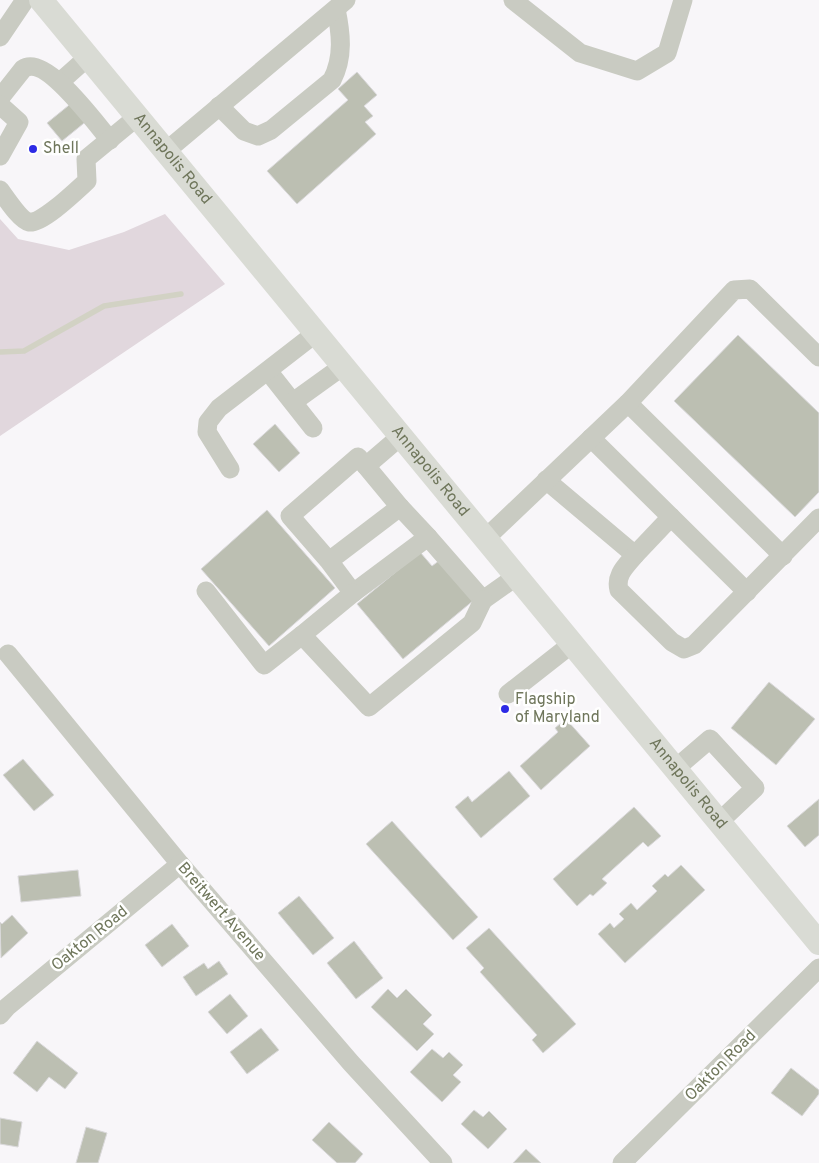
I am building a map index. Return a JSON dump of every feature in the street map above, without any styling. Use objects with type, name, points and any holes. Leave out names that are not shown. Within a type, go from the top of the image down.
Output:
[{"type":"main road","name":"Annapolis Road","points":[[41,0],[819,943]]},
{"type":"street","points":[[0,37],[25,0]]},
{"type":"street","points":[[513,0],[580,53],[637,71],[668,53],[683,0]]},
{"type":"street","points":[[165,152],[341,4]]},
{"type":"street","points":[[219,106],[244,131],[258,136],[271,130],[332,80],[338,69],[342,35],[341,4]]},
{"type":"street","points":[[60,82],[88,57]]},
{"type":"street","points":[[0,156],[18,124],[1,95],[23,69],[30,65],[60,82],[110,140]]},
{"type":"street","points":[[0,190],[23,219],[34,222],[61,204],[87,181],[86,160],[137,117]]},
{"type":"street","points":[[486,538],[628,403],[734,290],[750,289],[819,357]]},
{"type":"street","points":[[230,470],[207,432],[208,422],[219,408],[316,334]]},
{"type":"street","points":[[293,402],[343,366]]},
{"type":"street","points":[[268,371],[313,428]]},
{"type":"street","points":[[628,403],[782,556]]},
{"type":"street","points":[[366,466],[401,436]]},
{"type":"street","points":[[591,438],[747,592]]},
{"type":"street","points":[[352,593],[290,516],[358,457],[483,600]]},
{"type":"street","points":[[546,480],[635,555]]},
{"type":"street","points":[[328,561],[400,507]]},
{"type":"street","points":[[671,517],[635,555],[620,574],[617,582],[619,590],[672,642],[684,649],[694,646],[819,518]]},
{"type":"street","points":[[206,591],[264,665],[352,593],[428,537]]},
{"type":"street","points":[[302,635],[369,707],[472,623],[483,600],[517,576]]},
{"type":"street","points":[[508,694],[572,643]]},
{"type":"street","name":"Breitwert Avenue","points":[[8,654],[180,864],[351,1063],[443,1163]]},
{"type":"street","points":[[675,768],[710,739],[755,788],[719,822]]},
{"type":"street","name":"Oakton Road","points":[[0,1015],[7,1007],[180,864]]},
{"type":"street","name":"Oakton Road","points":[[622,1163],[819,968]]},
{"type":"shaded area","points":[[165,214],[225,284],[0,436],[0,219],[18,239],[69,250],[124,232]]},
{"type":"building","points":[[357,72],[377,95],[364,106],[373,116],[365,122],[376,134],[297,204],[267,171],[348,100],[338,89]]},
{"type":"building","name":"Shell","points":[[79,97],[94,115],[62,141],[47,123]]},
{"type":"building","points":[[738,335],[819,413],[819,492],[795,517],[674,401]]},
{"type":"building","points":[[275,424],[300,453],[279,472],[253,444]]},
{"type":"building","points":[[267,510],[335,588],[269,646],[201,569]]},
{"type":"building","points":[[420,552],[432,566],[440,560],[474,600],[403,659],[357,604]]},
{"type":"building","points":[[769,682],[815,719],[776,765],[731,728]]},
{"type":"building","points":[[566,719],[590,746],[541,790],[520,766],[558,732],[555,728]]},
{"type":"building","points":[[23,759],[54,795],[34,811],[3,775]]},
{"type":"building","points":[[509,771],[530,796],[481,838],[455,807],[468,796],[472,802]]},
{"type":"building","points":[[819,799],[819,835],[805,847],[787,826]]},
{"type":"building","points":[[634,807],[661,836],[648,847],[643,842],[602,879],[607,883],[593,896],[590,894],[577,906],[553,879]]},
{"type":"building","points":[[392,821],[478,917],[453,940],[366,844]]},
{"type":"building","points":[[681,865],[705,890],[625,963],[598,934],[610,923],[614,928],[624,919],[619,914],[631,903],[637,910],[657,891],[652,886],[665,874],[668,877]]},
{"type":"building","points":[[78,870],[81,896],[21,902],[18,876]]},
{"type":"building","points":[[299,896],[334,938],[313,955],[278,913]]},
{"type":"building","points":[[12,915],[28,933],[1,958],[0,922],[2,924]]},
{"type":"building","points":[[172,924],[189,946],[162,967],[145,945]]},
{"type":"building","points":[[489,928],[576,1024],[543,1053],[532,1040],[537,1035],[480,972],[484,968],[466,948]]},
{"type":"building","points":[[354,941],[383,978],[356,999],[327,963]]},
{"type":"building","points":[[219,961],[228,974],[196,996],[183,977],[204,963],[208,969]]},
{"type":"building","points":[[388,989],[397,998],[406,989],[432,1015],[423,1024],[434,1034],[417,1051],[371,1007]]},
{"type":"building","points":[[230,994],[248,1016],[227,1034],[208,1012]]},
{"type":"building","points":[[261,1028],[279,1050],[247,1074],[230,1052]]},
{"type":"building","points":[[37,1041],[78,1073],[65,1089],[49,1077],[37,1092],[13,1073]]},
{"type":"building","points":[[432,1049],[443,1058],[449,1052],[463,1065],[453,1075],[461,1082],[442,1102],[410,1072]]},
{"type":"building","points":[[791,1068],[819,1090],[819,1094],[802,1116],[771,1093]]},
{"type":"building","points":[[474,1110],[483,1117],[489,1111],[507,1129],[488,1149],[461,1124]]},
{"type":"building","points":[[0,1118],[22,1122],[18,1147],[0,1144]]},
{"type":"building","points":[[329,1122],[363,1154],[355,1163],[337,1163],[312,1140]]},
{"type":"building","points":[[86,1127],[107,1133],[98,1163],[76,1163]]},
{"type":"building","points":[[526,1149],[541,1163],[513,1163]]},
{"type":"waterway","points":[[0,352],[24,351],[104,306],[181,294]]},
{"type":"place","name":"Shell","points":[[33,149]]},
{"type":"place","name":"Flagship of Maryland","points":[[505,709]]}]
